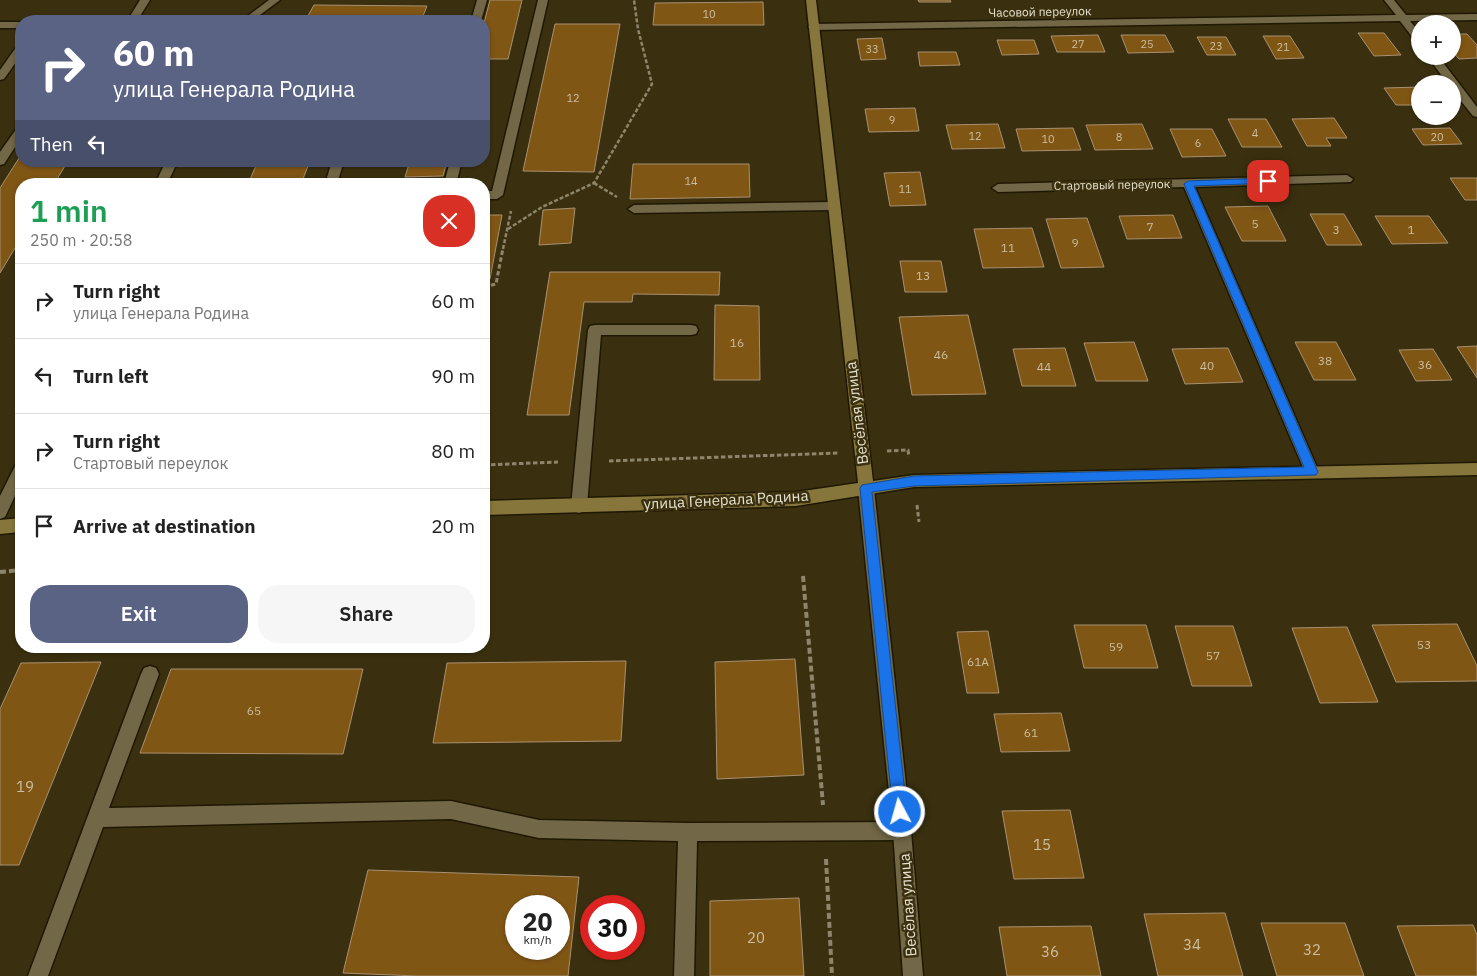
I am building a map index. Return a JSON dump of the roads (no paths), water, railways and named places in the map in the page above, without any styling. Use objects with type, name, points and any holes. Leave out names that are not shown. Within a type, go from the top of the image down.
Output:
[{"type":"main road","name":"Весёлая улица","points":[[810,0],[866,488]]},
{"type":"main road","name":"улица Генерала Родина","points":[[490,508],[796,500],[914,481],[1477,469]]},
{"type":"main road","points":[[0,527],[15,526]]},
{"type":"street","points":[[136,15],[145,0]]},
{"type":"street","points":[[254,15],[275,0]]},
{"type":"street","points":[[478,15],[482,0]]},
{"type":"street","points":[[490,195],[497,195],[543,0]]},
{"type":"street","points":[[1389,0],[1411,29]]},
{"type":"street","name":"Часовой переулок","points":[[813,27],[1477,17]]},
{"type":"street","points":[[0,25],[15,25]]},
{"type":"street","points":[[0,76],[15,56]]},
{"type":"street","points":[[1439,65],[1477,114]]},
{"type":"street","points":[[0,161],[15,139]]},
{"type":"street","name":"Стартовый переулок","points":[[998,188],[1347,179]]},
{"type":"street","points":[[1188,184],[1312,472]]},
{"type":"street","points":[[634,209],[834,206]]},
{"type":"street","points":[[579,506],[596,330],[691,330]]},
{"type":"street","points":[[0,512],[15,481]]},
{"type":"street","name":"Весёлая улица","points":[[866,488],[902,831],[913,976]]},
{"type":"street","points":[[38,976],[150,674]]},
{"type":"street","points":[[96,818],[451,810],[539,829],[688,832],[902,831]]},
{"type":"street","points":[[684,976],[688,832]]}]
